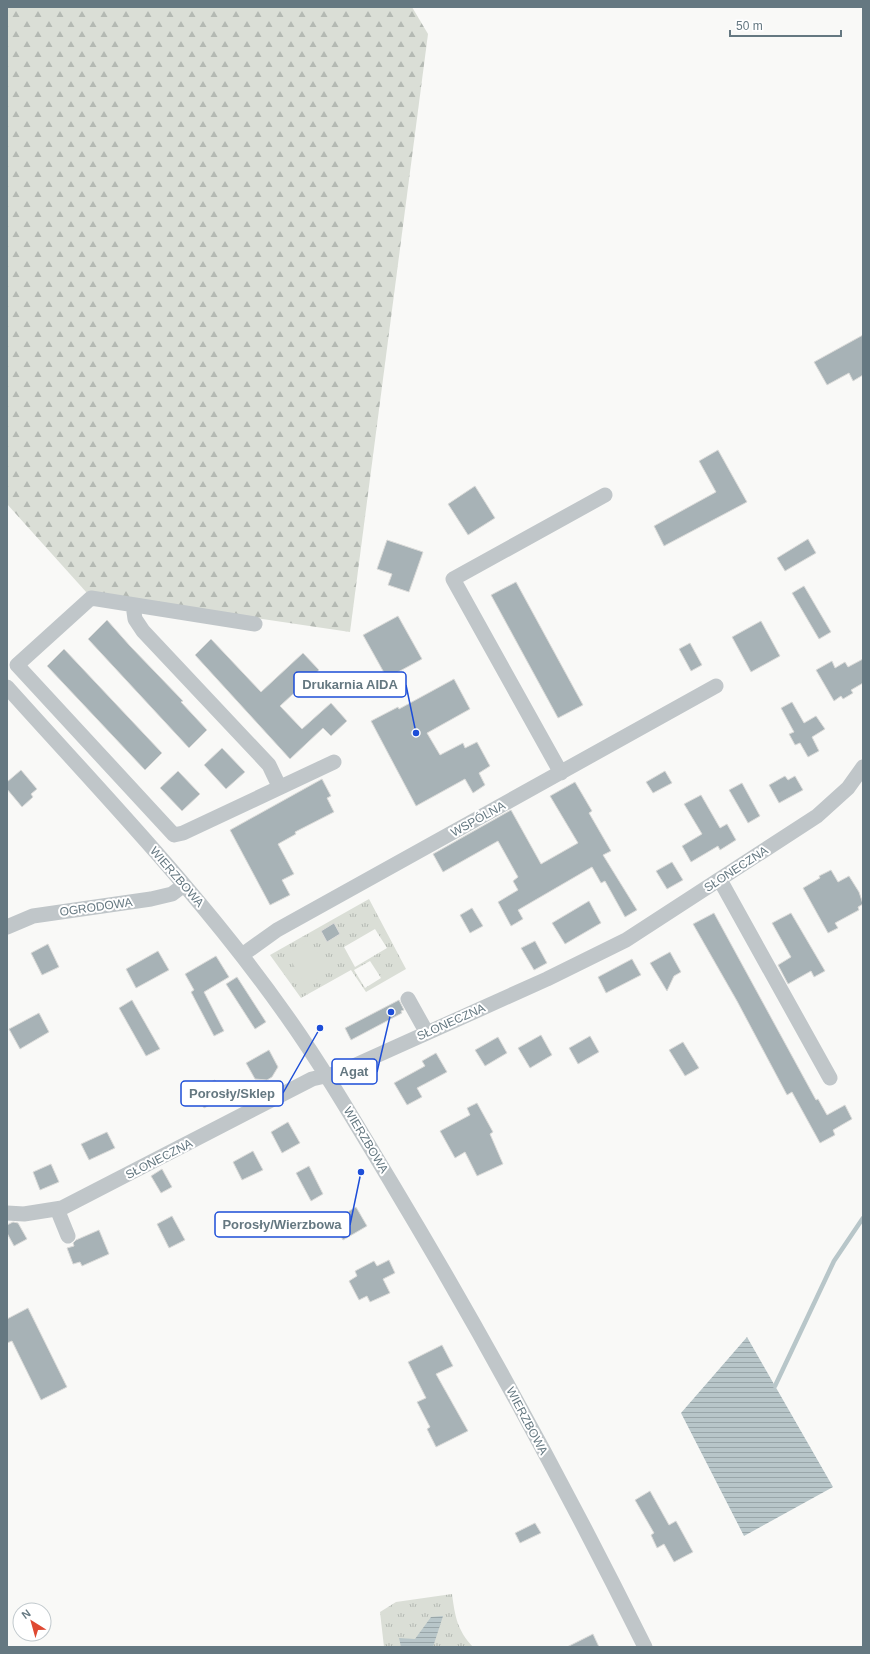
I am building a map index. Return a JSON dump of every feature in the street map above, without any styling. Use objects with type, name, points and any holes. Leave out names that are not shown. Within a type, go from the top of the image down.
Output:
[{"type":"street","points":[[561,773],[453,579],[605,495]]},
{"type":"street","points":[[174,835],[12,670],[91,598],[255,624]]},
{"type":"street","points":[[133,605],[135,619],[142,631],[269,765],[279,786]]},
{"type":"street","name":"WSPÓLNA","points":[[242,955],[277,930],[716,686]]},
{"type":"street","name":"WIERZBOWA","points":[[7,687],[184,885],[242,955],[285,1014],[326,1076],[487,1345],[593,1543],[645,1647]]},
{"type":"street","points":[[155,851],[174,835],[183,833],[279,786],[334,762]]},
{"type":"street","name":"SŁONECZNA","points":[[7,1213],[24,1214],[62,1208],[312,1079],[338,1073],[547,979],[626,940],[817,816],[848,788],[863,768]]},
{"type":"street","points":[[720,880],[830,1078]]},
{"type":"street","name":"OGRODOWA","points":[[7,927],[33,916],[151,899],[172,894],[184,885]]},
{"type":"street","points":[[408,999],[427,1033]]},
{"type":"street","points":[[57,1209],[68,1236]]},
{"type":"green space","points":[[7,7],[412,7],[428,34],[350,632],[87,593],[7,504]]},
{"type":"green space","points":[[369,899],[406,969],[366,992],[351,970],[301,998],[270,955]],"holes":[[[375,929],[387,948],[355,967],[344,947]],[[370,961],[381,978],[365,988],[354,970]]]},
{"type":"green space","points":[[310,940],[329,972],[306,986],[287,954]]},
{"type":"green space","points":[[452,1594],[454,1609],[460,1629],[473,1647],[384,1647],[380,1612],[396,1602]]},
{"type":"shaded area","points":[[747,1337],[833,1487],[744,1536],[681,1413]]},
{"type":"shaded area","points":[[443,1616],[433,1647],[401,1647],[399,1638],[415,1639],[431,1617]]},
{"type":"building","points":[[863,335],[863,375],[853,381],[849,373],[827,385],[814,362]]},
{"type":"building","points":[[718,450],[747,502],[664,546],[654,526],[716,492],[699,461]]},
{"type":"building","points":[[475,486],[495,518],[468,535],[448,504]]},
{"type":"building","points":[[808,539],[816,553],[785,571],[777,558]]},
{"type":"building","points":[[387,540],[423,552],[409,592],[388,585],[392,574],[377,569]]},
{"type":"building","points":[[516,582],[583,705],[558,718],[491,595]]},
{"type":"building","points":[[804,586],[831,632],[819,639],[792,593]]},
{"type":"building","points":[[398,616],[422,659],[387,678],[363,635]]},
{"type":"building","points":[[107,620],[183,701],[181,702],[207,730],[189,748],[88,639]]},
{"type":"building","points":[[761,621],[780,656],[751,672],[732,637]]},
{"type":"building","points":[[211,639],[261,692],[303,653],[319,670],[280,706],[302,729],[331,703],[347,721],[331,736],[323,728],[290,759],[195,655]]},
{"type":"building","points":[[690,643],[702,665],[691,671],[679,649]]},
{"type":"building","points":[[64,649],[162,753],[145,770],[47,666]]},
{"type":"building","points":[[863,659],[863,683],[851,690],[853,693],[843,699],[841,696],[834,701],[816,670],[832,661],[835,668],[845,662],[848,667]]},
{"type":"building","points":[[454,679],[470,709],[427,733],[440,755],[463,743],[465,748],[477,742],[490,766],[479,773],[485,785],[473,793],[465,779],[416,806],[371,721],[398,707],[399,709]]},
{"type":"building","points":[[792,702],[804,723],[816,716],[825,729],[812,737],[819,751],[808,757],[800,743],[795,745],[789,734],[794,732],[781,708]]},
{"type":"building","points":[[222,748],[245,772],[226,789],[204,765]]},
{"type":"building","points":[[21,770],[37,789],[31,794],[33,797],[22,807],[7,789],[7,782]]},
{"type":"building","points":[[178,771],[200,794],[182,811],[160,788]]},
{"type":"building","points":[[665,771],[672,783],[653,793],[646,782]]},
{"type":"building","points":[[785,776],[788,780],[795,776],[803,790],[779,803],[769,785]]},
{"type":"building","points":[[322,779],[331,796],[327,798],[334,812],[295,832],[296,834],[278,844],[294,874],[282,880],[290,895],[270,905],[230,830]]},
{"type":"building","points":[[575,782],[592,811],[589,813],[611,851],[603,855],[637,910],[625,917],[605,881],[601,883],[592,867],[518,910],[523,919],[511,926],[498,902],[518,890],[513,881],[518,877],[498,841],[443,872],[433,854],[511,810],[541,864],[578,843],[550,796]]},
{"type":"building","points":[[742,783],[760,816],[748,823],[729,790]]},
{"type":"building","points":[[701,795],[720,828],[727,824],[736,840],[720,850],[718,846],[691,862],[682,846],[702,834],[684,804]]},
{"type":"building","points":[[672,862],[683,880],[667,889],[656,871]]},
{"type":"building","points":[[831,870],[838,882],[849,876],[859,892],[863,904],[858,907],[859,910],[835,923],[838,928],[828,933],[803,888],[820,878],[819,876]]},
{"type":"building","points":[[589,901],[601,923],[565,944],[552,923]]},
{"type":"building","points":[[472,908],[483,926],[470,933],[460,915]]},
{"type":"building","points":[[714,913],[816,1100],[818,1099],[827,1115],[845,1105],[852,1119],[833,1130],[835,1135],[820,1143],[792,1092],[787,1095],[737,1001],[693,924]]},
{"type":"building","points":[[791,913],[825,971],[814,977],[811,971],[788,984],[778,965],[791,957],[772,923]]},
{"type":"building","points":[[334,923],[340,934],[327,942],[321,931]]},
{"type":"building","points":[[535,941],[547,963],[534,970],[521,948]]},
{"type":"building","points":[[48,944],[59,967],[42,975],[31,953]]},
{"type":"building","points":[[158,951],[169,970],[136,988],[126,969]]},
{"type":"building","points":[[670,952],[681,972],[674,976],[667,991],[650,963]]},
{"type":"building","points":[[216,956],[229,977],[204,992],[224,1031],[214,1036],[191,992],[194,990],[185,974]]},
{"type":"building","points":[[632,959],[641,975],[606,993],[598,977]]},
{"type":"building","points":[[237,977],[266,1022],[255,1029],[226,984]]},
{"type":"building","points":[[132,1000],[160,1049],[146,1056],[119,1008]]},
{"type":"building","points":[[399,1000],[404,1010],[401,1011],[402,1013],[351,1040],[345,1028]]},
{"type":"building","points":[[39,1013],[49,1032],[20,1049],[9,1029]]},
{"type":"building","points":[[541,1035],[552,1055],[530,1068],[518,1048]]},
{"type":"building","points":[[590,1036],[599,1052],[578,1064],[569,1048]]},
{"type":"building","points":[[498,1037],[507,1053],[485,1066],[475,1050]]},
{"type":"building","points":[[683,1042],[699,1068],[685,1076],[669,1050]]},
{"type":"building","points":[[269,1050],[278,1067],[272,1077],[267,1080],[255,1079],[246,1063]]},
{"type":"building","points":[[436,1053],[447,1072],[417,1088],[422,1097],[407,1105],[394,1083],[425,1066],[422,1061]]},
{"type":"building","points":[[215,1080],[225,1097],[204,1108],[194,1091]]},
{"type":"building","points":[[477,1103],[493,1132],[490,1134],[503,1164],[477,1176],[465,1152],[455,1158],[440,1131],[470,1115],[467,1108]]},
{"type":"building","points":[[288,1122],[300,1143],[282,1153],[271,1132]]},
{"type":"building","points":[[107,1132],[115,1148],[89,1160],[81,1144]]},
{"type":"building","points":[[253,1151],[263,1170],[242,1180],[233,1162]]},
{"type":"building","points":[[51,1164],[59,1182],[40,1190],[33,1172]]},
{"type":"building","points":[[309,1166],[323,1194],[311,1201],[296,1173]]},
{"type":"building","points":[[162,1169],[172,1187],[161,1193],[151,1176]]},
{"type":"building","points":[[356,1207],[367,1226],[343,1240],[332,1221]]},
{"type":"building","points":[[172,1216],[185,1240],[169,1248],[157,1224]]},
{"type":"building","points":[[13,1222],[18,1223],[27,1239],[14,1246],[7,1233],[7,1225]]},
{"type":"building","points":[[99,1230],[109,1254],[82,1266],[80,1262],[73,1264],[67,1248],[74,1246],[73,1243],[76,1240]]},
{"type":"building","points":[[389,1260],[395,1273],[383,1279],[390,1293],[370,1302],[367,1296],[359,1300],[349,1281],[357,1276],[355,1271],[374,1261],[377,1266]]},
{"type":"building","points":[[28,1308],[67,1387],[41,1400],[12,1341],[7,1343],[7,1319]]},
{"type":"building","points":[[442,1345],[453,1366],[436,1374],[468,1431],[436,1447],[427,1429],[430,1427],[417,1402],[426,1398],[408,1362]]},
{"type":"building","points":[[650,1491],[669,1525],[676,1521],[693,1552],[674,1562],[664,1544],[657,1548],[651,1535],[654,1533],[635,1500]]},
{"type":"building","points":[[535,1523],[541,1533],[520,1543],[515,1533]]},
{"type":"building","points":[[593,1634],[599,1647],[567,1647]]},
{"type":"waterway","points":[[775,1386],[834,1261],[863,1218]]},
{"type":"place","name":"Drukarnia AIDA","points":[[416,733]]},
{"type":"place","name":"Agat","points":[[391,1012]]},
{"type":"place","name":"Porosły/Sklep","points":[[320,1028]]},
{"type":"place","name":"Porosły/Wierzbowa","points":[[361,1172]]}]
